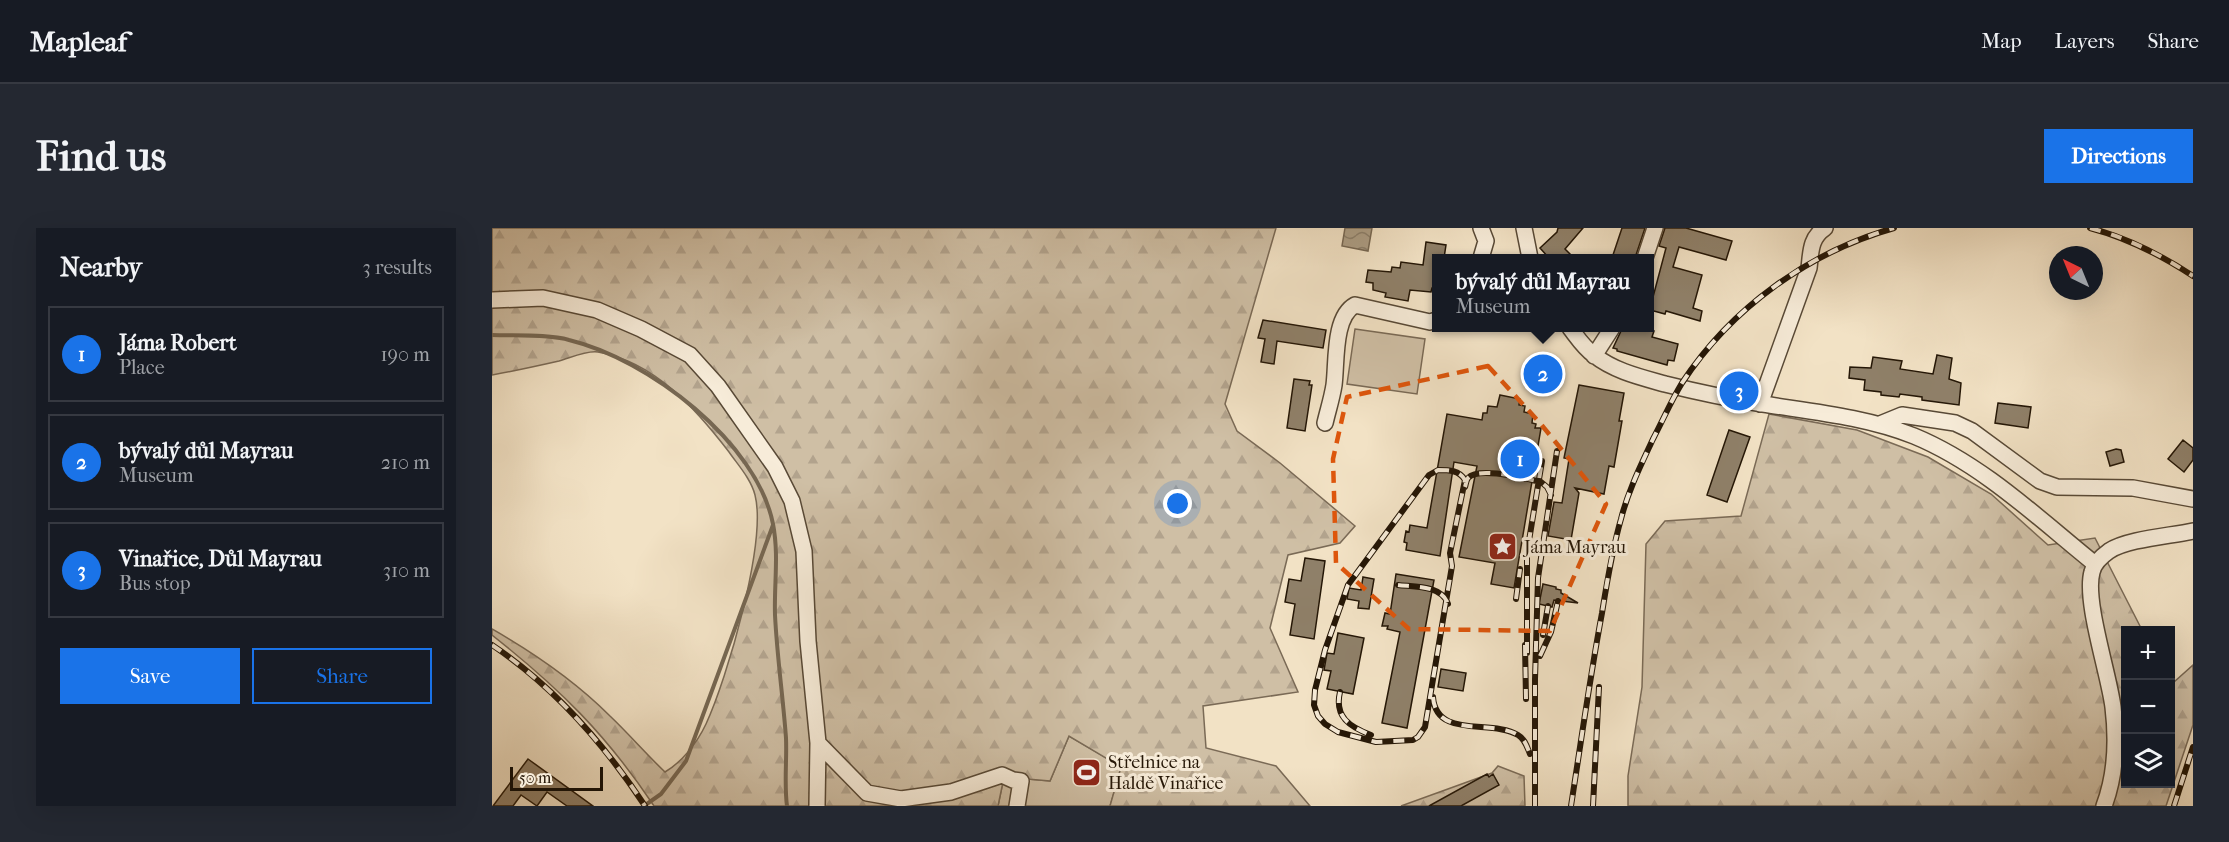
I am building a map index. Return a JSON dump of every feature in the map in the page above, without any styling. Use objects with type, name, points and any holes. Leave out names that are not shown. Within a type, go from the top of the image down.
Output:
[{"type":"street","points":[[1481,228],[1486,241],[1481,254]]},
{"type":"street","points":[[1524,228],[1529,254]]},
{"type":"street","points":[[1646,254],[1655,228]]},
{"type":"street","points":[[1760,404],[1809,268],[1810,248],[1825,228]]},
{"type":"street","points":[[492,300],[543,298],[597,310],[641,329],[690,355],[718,386],[774,467],[792,501],[804,551],[808,641],[818,743],[817,806]]},
{"type":"street","points":[[1325,423],[1334,388],[1340,325],[1348,309],[1355,305],[1432,321]]},
{"type":"street","points":[[1574,332],[1594,356],[1634,376],[1679,388],[1760,404],[1880,424],[1916,437],[1957,457],[2013,498],[2095,564]]},
{"type":"street","points":[[1594,356],[1609,332]]},
{"type":"street","points":[[1880,424],[1902,415],[1955,423],[1972,431],[2040,481],[2057,487],[2133,488],[2193,498]]},
{"type":"street","points":[[2104,806],[2116,760],[2113,707],[2091,592],[2091,578],[2095,564],[2119,546],[2193,531]]},
{"type":"street","points":[[818,743],[867,793],[901,799],[951,792],[1002,775],[1022,781],[1017,806]]},
{"type":"highlighted area","points":[[1488,366],[1540,423],[1606,504],[1550,631],[1409,629],[1336,563],[1333,459],[1347,397]]},
{"type":"green space","points":[[492,228],[1276,228],[1225,404],[1237,431],[1280,463],[1355,526],[1340,543],[1288,555],[1270,628],[1298,692],[1203,706],[1206,748],[1276,766],[1310,806],[1110,806],[1121,767],[1069,736],[1050,781],[1004,777],[998,806],[654,806],[618,756],[580,713],[539,674],[492,635],[492,629],[539,658],[583,691],[665,772],[683,757],[698,738],[715,703],[724,676],[750,576],[757,516],[755,495],[744,472],[688,404],[656,377],[619,357],[598,352],[584,353],[559,361],[492,375]]},
{"type":"green space","points":[[1355,329],[1425,339],[1417,394],[1347,384]]},
{"type":"green space","points":[[1769,414],[1857,430],[1928,457],[1991,494],[2048,545],[2095,538],[2140,626],[2121,626],[2121,788],[2172,788],[2166,806],[1628,806],[1628,776],[1642,687],[1646,544],[1665,521],[1741,516]]},
{"type":"green space","points":[[2193,665],[2193,725],[2175,779],[2175,681]]},
{"type":"green space","name":"Střelnice na Haldě Vinařice","points":[[1069,736],[1122,767],[1110,806],[998,806],[1004,777],[1050,781]]},
{"type":"green space","points":[[1498,766],[1524,776],[1525,806],[1401,806],[1492,773]]},
{"type":"water","points":[[1345,228],[1372,228],[1368,251],[1342,246]]},
{"type":"building","points":[[1558,228],[1583,228],[1565,249],[1570,254],[1545,254],[1540,248],[1557,232]]},
{"type":"building","points":[[1622,228],[1645,228],[1636,254],[1613,254]]},
{"type":"building","points":[[1665,228],[1686,228],[1732,241],[1726,260],[1679,247],[1673,267],[1702,275],[1693,308],[1702,311],[1700,321],[1666,311],[1665,314],[1654,311],[1654,293],[1666,248],[1659,246]]},
{"type":"building","points":[[1426,242],[1446,245],[1445,254],[1432,254],[1431,292],[1410,290],[1408,301],[1385,297],[1386,293],[1373,290],[1373,283],[1366,282],[1368,270],[1391,272],[1392,267],[1400,268],[1401,262],[1423,265]]},
{"type":"building","points":[[1263,320],[1326,330],[1323,348],[1277,341],[1274,364],[1261,362],[1265,339],[1258,338]]},
{"type":"building","points":[[1621,332],[1654,332],[1652,337],[1678,344],[1674,361],[1668,360],[1667,365],[1613,348]]},
{"type":"building","points":[[1937,355],[1952,358],[1949,379],[1961,383],[1959,405],[1922,400],[1922,397],[1900,394],[1899,397],[1881,395],[1881,392],[1864,390],[1865,380],[1849,378],[1850,367],[1871,368],[1873,357],[1902,361],[1900,369],[1933,374]]},
{"type":"building","points":[[1294,379],[1310,381],[1309,385],[1312,385],[1305,431],[1287,428]]},
{"type":"building","points":[[1579,385],[1624,393],[1614,467],[1609,466],[1604,494],[1575,488],[1579,493],[1571,540],[1548,536],[1554,502],[1562,503],[1569,459],[1564,458]]},
{"type":"building","points":[[1500,395],[1520,399],[1519,405],[1525,406],[1524,412],[1533,414],[1532,423],[1536,424],[1535,428],[1541,428],[1514,588],[1491,584],[1495,563],[1459,557],[1477,466],[1454,462],[1440,556],[1406,550],[1407,543],[1404,542],[1410,525],[1427,528],[1447,414],[1482,420],[1483,413],[1487,413],[1488,406],[1497,407]]},
{"type":"building","points":[[1998,403],[2031,407],[2028,428],[1995,423]]},
{"type":"building","points":[[1729,430],[1750,437],[1727,502],[1707,495]]},
{"type":"building","points":[[2183,440],[2193,448],[2193,460],[2184,472],[2168,459]]},
{"type":"building","points":[[2121,450],[2124,462],[2110,466],[2106,452]]},
{"type":"building","points":[[1305,558],[1325,561],[1314,639],[1290,635],[1295,604],[1285,602],[1289,579],[1301,581]]},
{"type":"building","points":[[1396,574],[1434,580],[1407,728],[1382,723],[1400,632],[1387,629],[1388,626],[1382,626],[1385,613],[1390,614]]},
{"type":"building","points":[[1363,577],[1374,579],[1369,609],[1358,608],[1359,601],[1347,599],[1349,588],[1361,590]]},
{"type":"building","points":[[1543,584],[1556,587],[1561,590],[1561,593],[1578,603],[1554,600],[1552,607],[1539,604]]},
{"type":"building","points":[[1338,633],[1364,638],[1353,694],[1327,689],[1331,671],[1324,670],[1327,653],[1334,654]]},
{"type":"building","points":[[1441,669],[1466,673],[1463,691],[1438,687]]},
{"type":"building","points":[[528,759],[593,806],[567,806],[547,792],[537,806],[521,795],[513,806],[493,806]]},
{"type":"building","points":[[1487,774],[1489,777],[1493,774],[1499,785],[1461,806],[1429,806]]},
{"type":"waterway","points":[[492,335],[561,338],[600,350],[632,365],[695,408],[722,435],[745,463],[763,493],[775,536],[775,615],[786,738],[787,806]]},
{"type":"waterway","points":[[644,806],[661,794],[686,761],[773,525]]},
{"type":"railway","points":[[1571,806],[1610,566],[1618,531],[1635,478],[1678,390],[1702,356],[1724,331],[1748,307],[1775,286],[1832,252],[1862,238],[1894,228]]},
{"type":"railway","points":[[2090,228],[2144,248],[2193,276]]},
{"type":"railway","points":[[1535,806],[1538,578],[1557,451]]},
{"type":"railway","points":[[1527,653],[1527,553],[1542,461]]},
{"type":"railway","points":[[1438,470],[1457,472],[1465,480],[1450,553],[1452,566],[1425,727],[1413,740],[1376,742],[1338,732],[1325,724],[1318,716],[1314,705],[1315,690],[1325,650],[1348,585],[1429,475],[1438,470]]},
{"type":"railway","points":[[1465,487],[1468,478],[1482,473],[1492,473],[1541,482],[1551,495]]},
{"type":"railway","points":[[1516,599],[1520,569]]},
{"type":"railway","points":[[1398,585],[1434,590],[1440,593],[1448,604]]},
{"type":"railway","points":[[1540,656],[1551,632],[1558,601]]},
{"type":"railway","points":[[1543,635],[1548,606]]},
{"type":"railway","points":[[492,645],[557,698],[613,761],[645,806]]},
{"type":"railway","points":[[1525,645],[1526,699]]},
{"type":"railway","points":[[1593,806],[1599,687]]},
{"type":"railway","points":[[1340,692],[1339,708],[1345,720],[1371,735]]},
{"type":"railway","points":[[1433,697],[1436,710],[1444,718],[1467,726],[1507,730],[1524,741],[1530,754]]},
{"type":"railway","points":[[2174,806],[2193,747]]},
{"type":"place","name":"bývalý důl Mayrau","points":[[1543,374]]},
{"type":"place","name":"Vinařice, Důl Mayrau","points":[[1739,391]]},
{"type":"place","name":"Jáma Robert","points":[[1520,459]]},
{"type":"place","name":"Jáma Mayrau","points":[[1503,547]]},
{"type":"place","name":"Střelnice na Haldě Vinařice","points":[[1087,772]]}]
